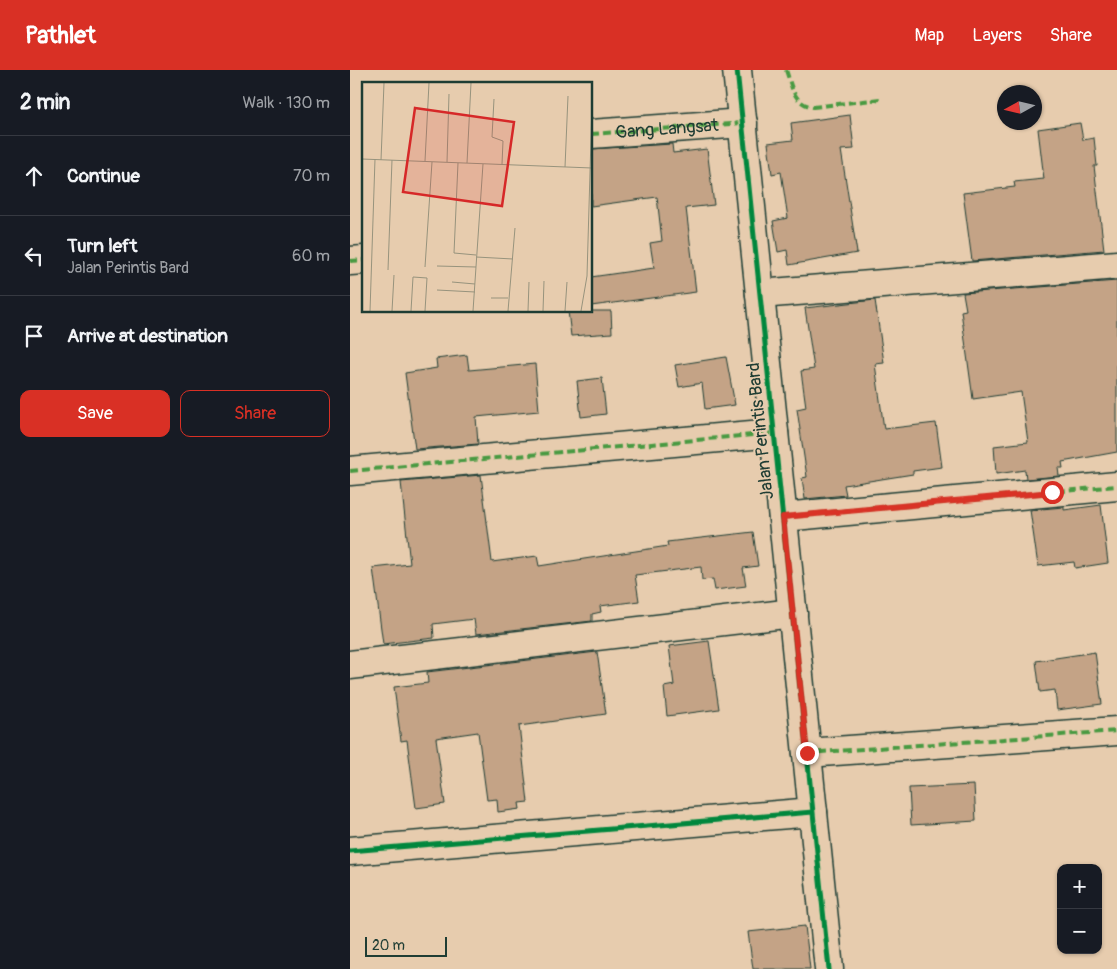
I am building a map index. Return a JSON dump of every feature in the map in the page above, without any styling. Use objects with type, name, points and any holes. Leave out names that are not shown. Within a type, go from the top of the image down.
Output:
[{"type":"street","name":"Jalan Perintis Bard","points":[[737,70],[829,969]]},
{"type":"street","name":"Gang Langsat","points":[[592,134],[742,122]]},
{"type":"street","points":[[760,294],[1117,266]]},
{"type":"street","points":[[350,471],[774,433]]},
{"type":"street","points":[[783,517],[1117,486]]},
{"type":"street","points":[[350,665],[793,613]]},
{"type":"street","points":[[807,753],[1117,731]]},
{"type":"street","points":[[350,851],[813,812]]},
{"type":"building","points":[[850,115],[854,149],[841,150],[857,253],[789,265],[787,250],[778,252],[773,221],[788,218],[781,172],[772,174],[768,143],[793,140],[791,123]]},
{"type":"building","points":[[1080,123],[1083,140],[1094,138],[1097,166],[1094,166],[1104,250],[972,261],[963,193],[1015,187],[1014,182],[1044,179],[1038,130]]},
{"type":"building","points":[[672,144],[673,153],[707,149],[714,205],[686,208],[696,292],[592,306],[592,277],[654,268],[650,243],[662,241],[657,197],[592,206],[592,149]]},
{"type":"building","points":[[1117,281],[1117,452],[1062,462],[1063,468],[1058,468],[1059,476],[1026,479],[1025,470],[996,474],[994,446],[1028,442],[1021,392],[973,399],[961,311],[966,310],[963,293]]},
{"type":"building","points":[[875,300],[884,363],[875,364],[884,429],[936,423],[942,467],[913,471],[913,474],[844,485],[846,495],[805,499],[802,478],[807,477],[797,409],[806,407],[801,371],[814,369],[805,308]]},
{"type":"building","points":[[611,311],[612,333],[571,336],[568,312]]},
{"type":"building","points":[[467,355],[469,370],[535,364],[539,411],[476,417],[478,444],[415,449],[405,373],[437,368],[436,359]]},
{"type":"building","points":[[726,357],[735,405],[705,409],[702,383],[679,387],[675,365]]},
{"type":"building","points":[[602,378],[606,414],[581,417],[577,381]]},
{"type":"building","points":[[481,475],[492,562],[537,556],[539,566],[668,546],[667,542],[753,532],[758,566],[743,568],[746,586],[715,590],[713,579],[702,580],[701,567],[635,575],[639,601],[600,606],[601,612],[592,614],[592,621],[476,634],[474,619],[433,624],[434,638],[383,644],[373,568],[410,564],[401,482]]},
{"type":"building","points":[[1101,505],[1108,563],[1075,568],[1074,562],[1038,566],[1030,510],[1064,507],[1064,510]]},
{"type":"building","points":[[709,641],[719,709],[667,716],[664,687],[674,685],[669,646]]},
{"type":"building","points":[[597,652],[606,714],[519,726],[528,802],[519,803],[520,809],[498,812],[497,799],[487,800],[478,732],[436,738],[445,804],[416,808],[407,740],[401,741],[394,687],[428,683],[427,672]]},
{"type":"building","points":[[1095,652],[1102,704],[1057,710],[1055,690],[1040,692],[1036,661]]},
{"type":"building","points":[[974,785],[976,821],[911,825],[909,788]]},
{"type":"building","points":[[805,926],[810,969],[753,969],[748,932]]},
{"type":"marked path","points":[[786,70],[794,93],[806,105],[813,107],[880,99]]},
{"type":"marked path","points":[[592,134],[743,123]]},
{"type":"marked path","points":[[350,261],[362,260]]},
{"type":"marked path","points":[[350,471],[774,433]]},
{"type":"marked path","points":[[783,517],[1117,486]]},
{"type":"marked path","points":[[807,753],[1117,731]]},
{"type":"cycle path","points":[[737,70],[829,969]]},
{"type":"cycle path","points":[[350,851],[813,812]]},
{"type":"route","points":[[807,753],[783,517],[1052,492]]}]
